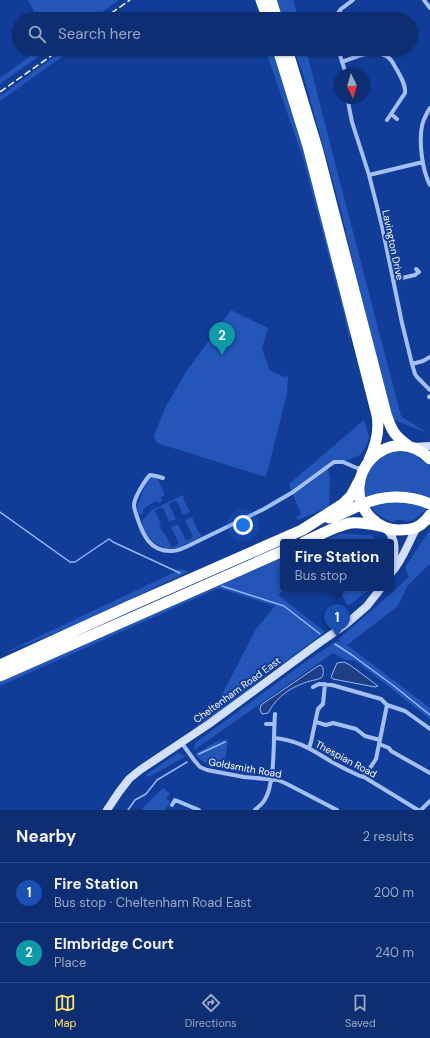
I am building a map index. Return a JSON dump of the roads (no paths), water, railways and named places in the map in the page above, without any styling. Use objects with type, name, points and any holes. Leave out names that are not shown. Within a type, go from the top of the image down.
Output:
[{"type":"highway","points":[[261,0],[265,12]]},
{"type":"highway","points":[[270,0],[274,12]]},
{"type":"highway","points":[[280,56],[308,146],[378,426],[378,435],[374,448],[350,496],[343,504],[302,530],[283,539]]},
{"type":"highway","points":[[289,56],[317,148],[386,414],[395,434],[403,442],[430,459]]},
{"type":"highway","points":[[383,528],[367,513],[362,504],[360,496],[364,469],[378,452],[388,448],[403,446],[412,447]]},
{"type":"highway","points":[[317,520],[338,516],[362,504],[389,497],[406,497],[430,504]]},
{"type":"highway","points":[[311,539],[340,526],[351,523],[360,523],[394,530],[403,530],[423,526],[430,515]]},
{"type":"highway","points":[[0,665],[127,607],[280,540]]},
{"type":"highway","points":[[0,676],[280,552]]},
{"type":"main road","points":[[412,447],[430,446]]},
{"type":"main road","points":[[394,570],[398,565],[410,540],[423,526]]},
{"type":"main road","points":[[383,528],[390,533],[392,539]]},
{"type":"main road","points":[[394,543],[394,559]]},
{"type":"main road","name":"Cheltenham Road East","points":[[107,810],[129,779],[140,770],[209,724],[350,621],[367,606],[379,591]]},
{"type":"street","points":[[339,12],[353,0]]},
{"type":"street","points":[[424,0],[430,8]]},
{"type":"street","points":[[340,56],[344,68]]},
{"type":"street","points":[[342,62],[360,56]]},
{"type":"street","points":[[385,56],[390,60],[402,81],[405,94],[387,120]]},
{"type":"street","points":[[396,84],[402,81]]},
{"type":"street","name":"Lavington Drive","points":[[349,104],[382,226],[412,364],[417,378],[430,390]]},
{"type":"street","points":[[430,108],[423,122],[422,132],[422,162],[430,185]]},
{"type":"street","points":[[391,114],[397,119]]},
{"type":"street","points":[[369,175],[422,162]]},
{"type":"street","points":[[393,280],[414,275],[419,272]]},
{"type":"street","points":[[412,364],[423,362],[430,357]]},
{"type":"street","points":[[163,478],[150,476],[146,479],[134,505],[144,536],[151,545],[159,549],[173,551],[192,544],[264,509],[293,492],[334,462],[343,462],[357,468],[364,469]]},
{"type":"street","points":[[313,687],[319,684],[325,684],[381,699],[387,705],[404,711],[430,729]]},
{"type":"street","points":[[309,748],[318,709],[323,704],[325,684]]},
{"type":"street","points":[[364,777],[376,759],[387,705]]},
{"type":"street","points":[[255,810],[268,793],[272,779],[275,714]]},
{"type":"street","points":[[316,722],[326,725],[333,723],[356,729],[365,736],[380,742],[391,751],[430,773]]},
{"type":"street","points":[[266,724],[274,724]]},
{"type":"street","name":"Thespian Road","points":[[274,738],[290,740],[309,748],[333,763],[364,777],[418,810]]},
{"type":"street","name":"Goldsmith Road","points":[[181,742],[200,767],[207,770],[244,777],[278,780],[337,810]]},
{"type":"street","points":[[172,805],[175,800],[199,810]]},
{"type":"street","points":[[421,810],[430,801]]},
{"type":"waterway","points":[[0,512],[70,562],[75,562],[109,539],[180,573]]},
{"type":"waterway","points":[[222,586],[284,606],[320,634]]},
{"type":"waterway","points":[[335,644],[394,686],[430,715]]},
{"type":"waterway","points":[[199,754],[225,742]]},
{"type":"waterway","points":[[128,810],[135,800],[146,794],[157,780],[187,762]]},
{"type":"railway","points":[[113,12],[130,0]]},
{"type":"railway","points":[[0,92],[51,56]]},
{"type":"place","name":"Elmbridge Court","points":[[222,355]]},
{"type":"place","name":"Fire Station","points":[[337,637]]}]
